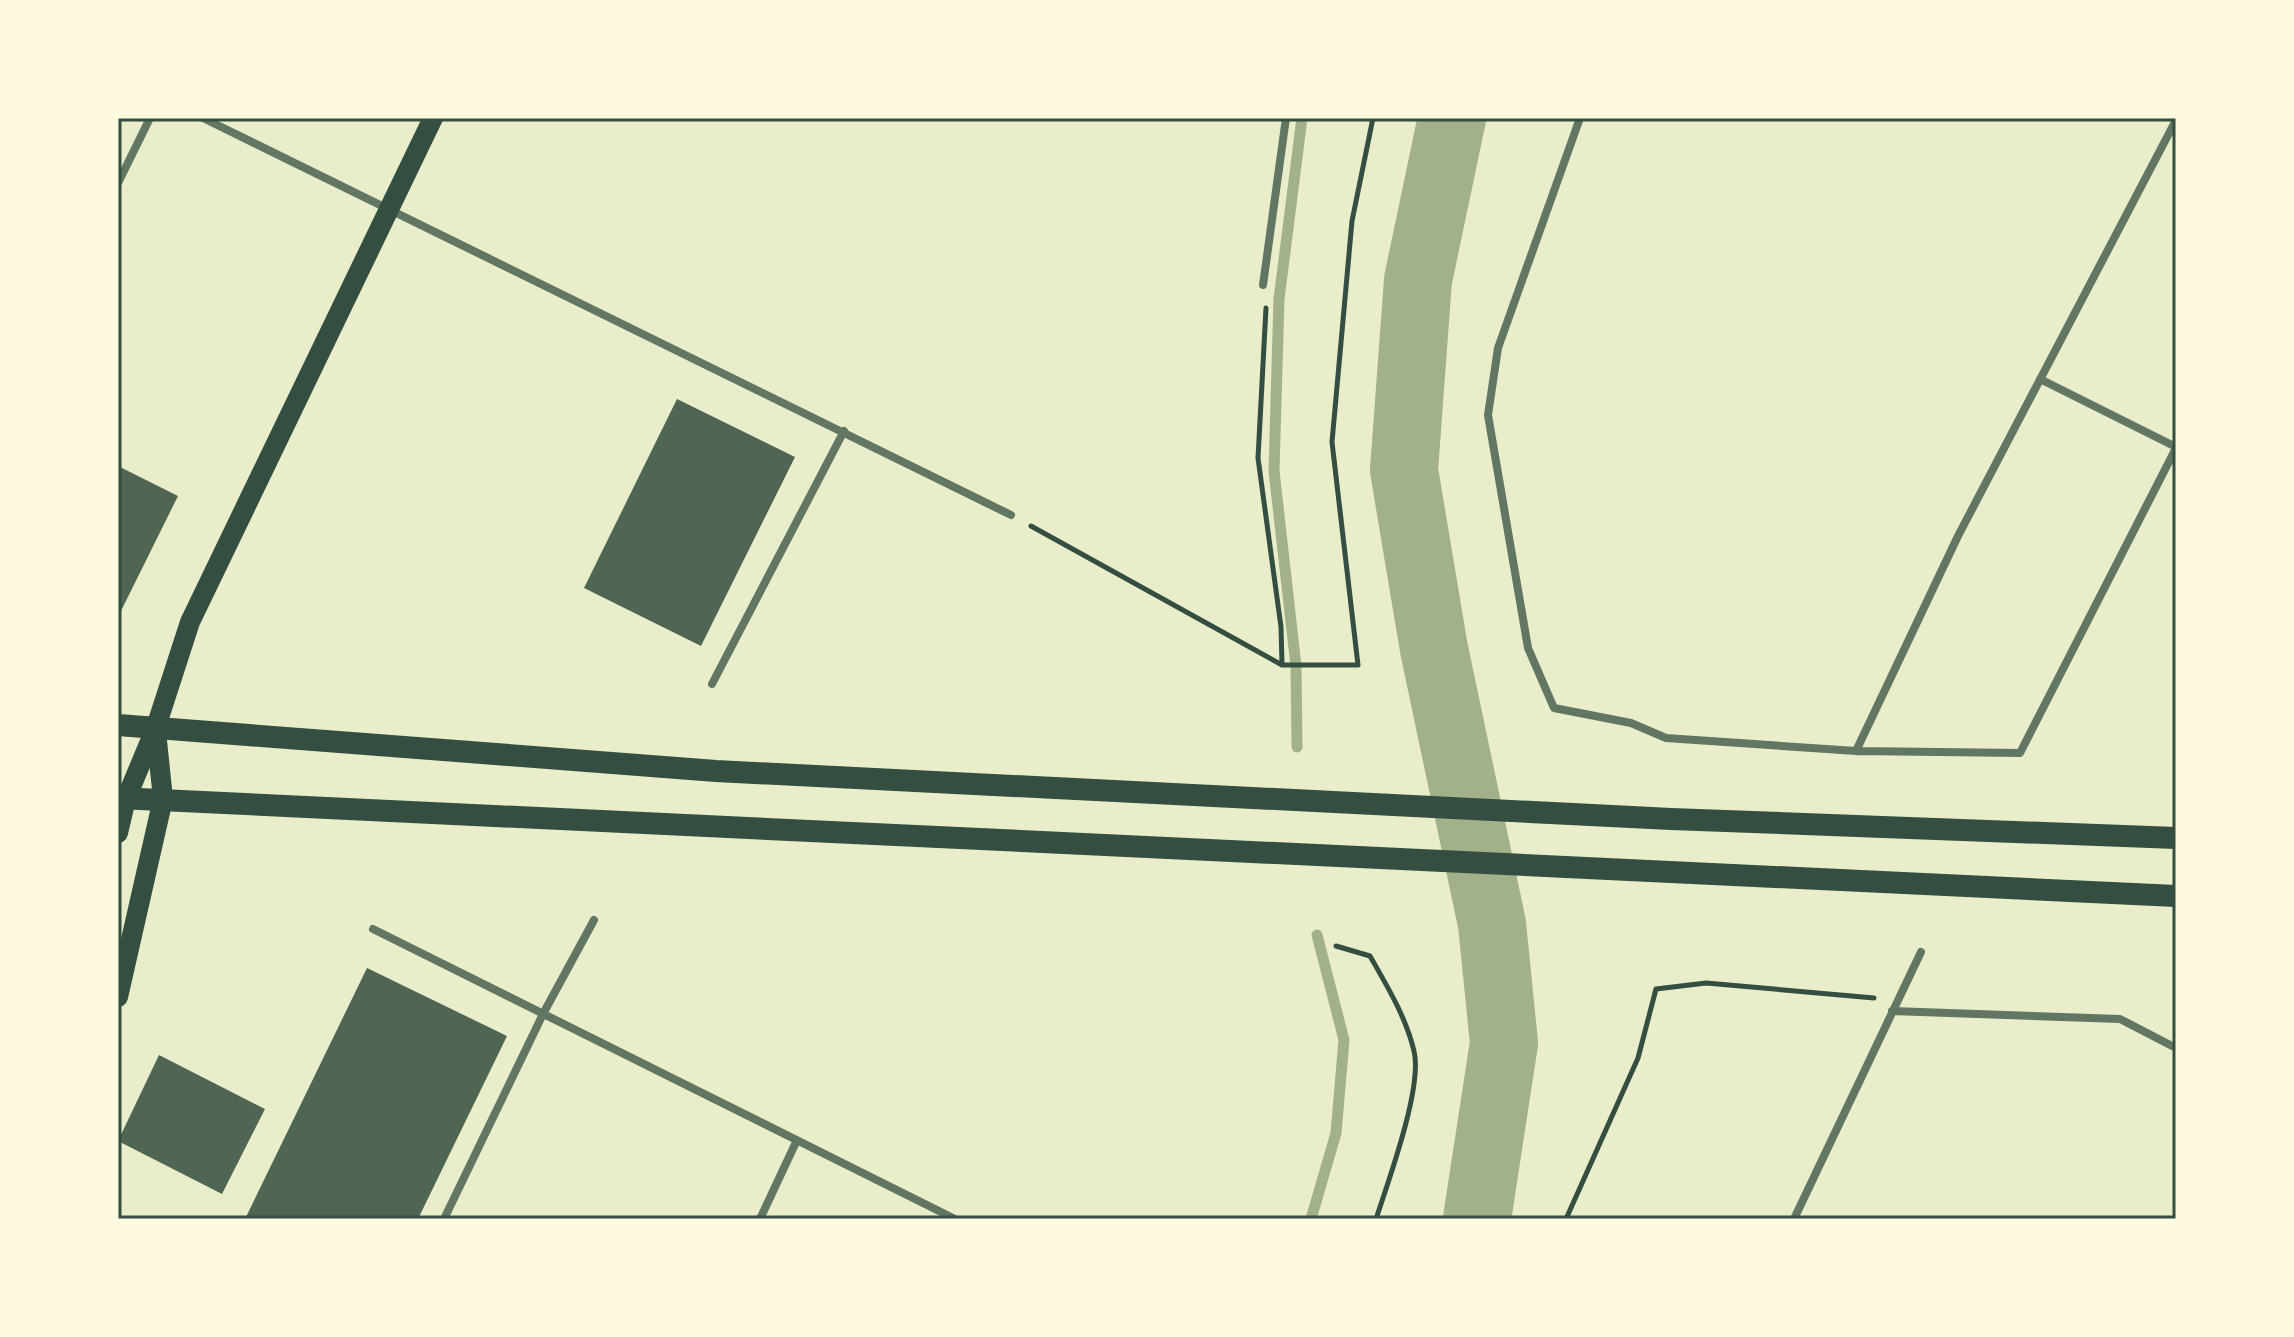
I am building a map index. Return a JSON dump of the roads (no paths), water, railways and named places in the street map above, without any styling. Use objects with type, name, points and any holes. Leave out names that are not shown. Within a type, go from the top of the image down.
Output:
[{"type":"highway","points":[[118,725],[716,771],[1671,819],[2176,838]]},
{"type":"highway","points":[[122,798],[2176,896]]},
{"type":"main road","points":[[118,833],[122,798],[156,727],[190,622],[433,118]]},
{"type":"main road","points":[[118,997],[163,799],[156,727]]},
{"type":"street","points":[[118,183],[150,118]]},
{"type":"street","points":[[203,118],[1011,515]]},
{"type":"street","points":[[1263,285],[1286,118]]},
{"type":"street","points":[[1580,118],[1498,348],[1488,415],[1528,648],[1554,708],[1631,723],[1666,738],[1856,751],[2020,753],[2176,448],[2040,379]]},
{"type":"street","points":[[1856,751],[1958,536],[2176,120]]},
{"type":"street","points":[[712,684],[844,431]]},
{"type":"street","points":[[444,1219],[543,1014],[594,920]]},
{"type":"street","points":[[373,929],[955,1219]]},
{"type":"street","points":[[1794,1219],[1921,952]]},
{"type":"street","points":[[1892,1011],[2120,1019],[2176,1048]]},
{"type":"street","points":[[760,1219],[797,1140]]},
{"type":"waterway","points":[[1297,747],[1296,666],[1274,471],[1279,299],[1302,118]]},
{"type":"waterway","points":[[1452,118],[1418,280],[1404,470],[1434,649],[1492,924],[1504,1043],[1477,1219]]},
{"type":"waterway","points":[[1311,1219],[1336,1133],[1344,1040],[1317,935]]}]
